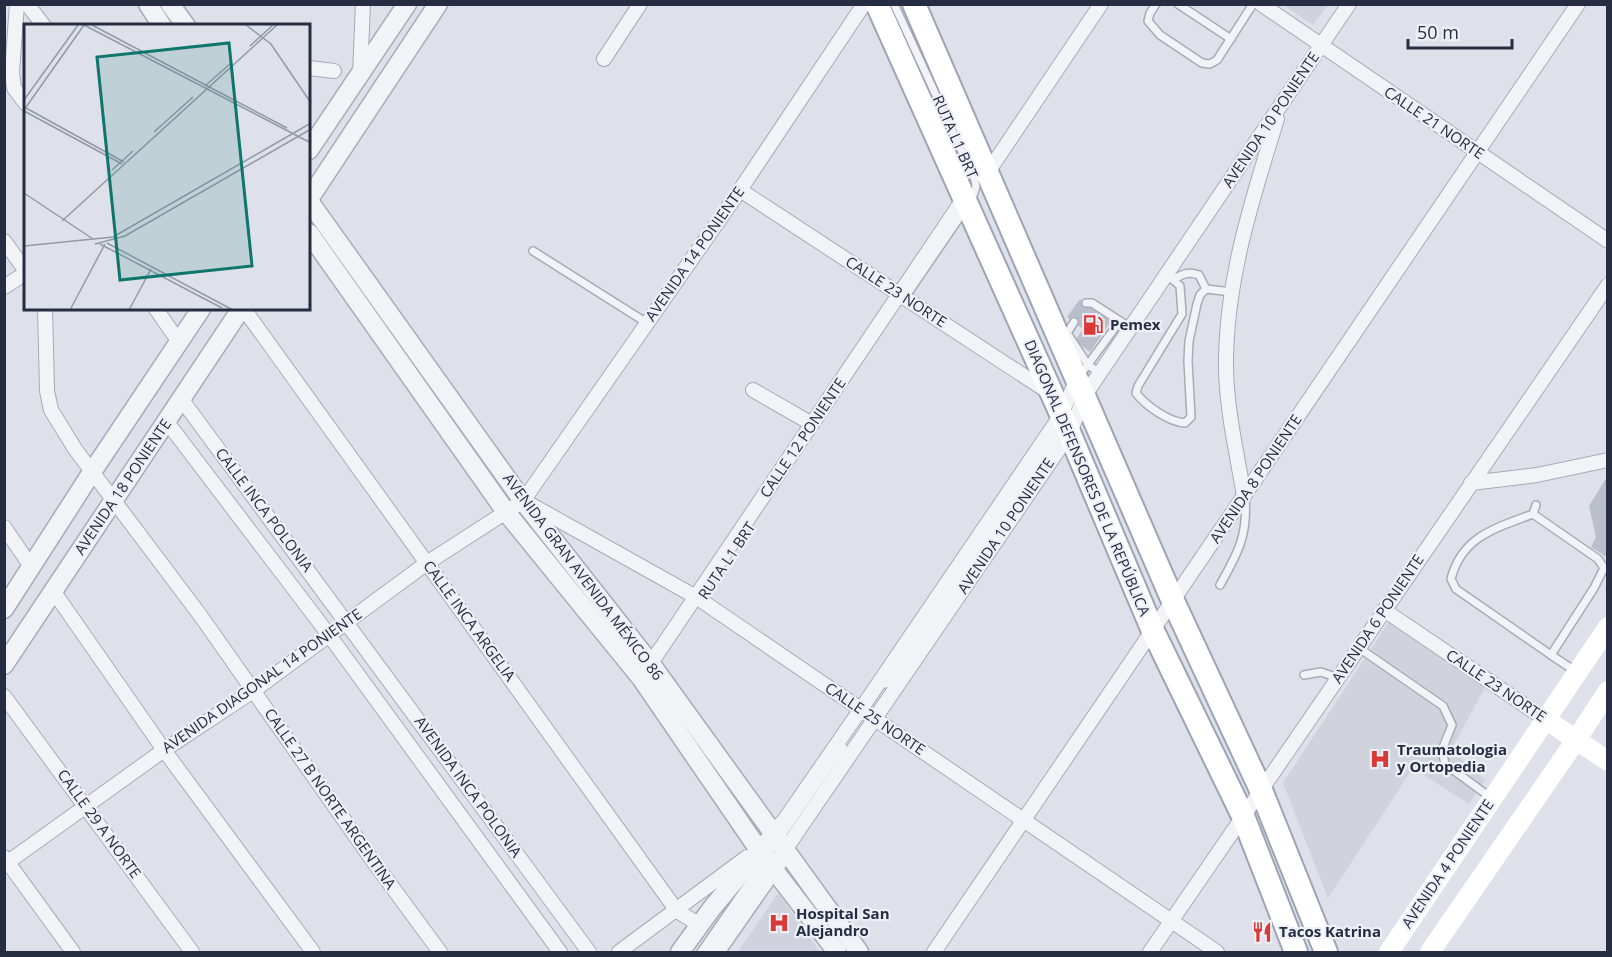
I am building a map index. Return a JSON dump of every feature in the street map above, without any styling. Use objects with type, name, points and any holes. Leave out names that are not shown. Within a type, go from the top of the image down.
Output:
[{"type":"main road","name":"DIAGONAL DEFENSORES DE LA REPÚBLICA","points":[[877,4],[1062,417],[1153,631],[1243,816],[1296,952]]},
{"type":"main road","name":"DIAGONAL DEFENSORES DE LA REPÚBLICA","points":[[914,15],[1064,337],[1173,601],[1261,790],[1326,952]]},
{"type":"main road","name":"AVENIDA 4 PONIENTE","points":[[1389,952],[1608,627]]},
{"type":"main road","points":[[1430,952],[1608,691]]},
{"type":"main road","name":"CALLE 23 NORTE","points":[[1545,719],[1608,761]]},
{"type":"street","points":[[17,4],[12,72],[14,88],[24,101]]},
{"type":"street","points":[[27,4],[42,24]]},
{"type":"street","points":[[148,4],[161,24]]},
{"type":"street","points":[[170,4],[185,24]]},
{"type":"street","points":[[360,74],[363,4]]},
{"type":"street","points":[[310,149],[407,4]]},
{"type":"street","points":[[310,198],[438,4]]},
{"type":"street","points":[[604,58],[640,4]]},
{"type":"street","name":"AVENIDA 14 PONIENTE","points":[[523,501],[740,190],[864,4]]},
{"type":"street","points":[[988,172],[1101,4]]},
{"type":"street","name":"CALLE 21 NORTE","points":[[1261,4],[1608,242]]},
{"type":"street","name":"AVENIDA 10 PONIENTE","points":[[715,952],[784,819],[867,714],[1062,417],[1081,381],[1100,373],[1125,324],[1170,277],[1349,4]]},
{"type":"street","name":"AVENIDA 8 PONIENTE","points":[[934,952],[1578,4]]},
{"type":"street","points":[[310,68],[334,71]]},
{"type":"street","points":[[1244,496],[1230,418],[1226,368],[1232,292],[1246,222],[1281,105]]},
{"type":"street","name":"CALLE 23 NORTE","points":[[740,190],[902,297],[1062,417]]},
{"type":"street","name":"AVENIDA GRAN AVENIDA MÉXICO 86","points":[[310,201],[523,501],[649,671],[837,952]]},
{"type":"street","name":"CALLE 12 PONIENTE","points":[[649,671],[812,424],[966,202]]},
{"type":"street","name":"AVENIDA GRAN AVENIDA MÉXICO 86","points":[[310,234],[506,512],[649,671]]},
{"type":"street","points":[[4,241],[24,269]]},
{"type":"street","points":[[4,287],[24,273]]},
{"type":"street","name":"AVENIDA 6 PONIENTE","points":[[1150,952],[1608,285]]},
{"type":"street","name":"CALLE 27 B NORTE ARGENTINA","points":[[45,310],[47,391],[51,411],[75,449],[253,691],[440,952]]},
{"type":"street","points":[[157,310],[179,342]]},
{"type":"street","points":[[4,609],[200,310]]},
{"type":"street","name":"AVENIDA 18 PONIENTE","points":[[4,665],[242,310]]},
{"type":"street","name":"CALLE INCA ARGELIA","points":[[244,310],[677,910],[700,925]]},
{"type":"street","name":"AVENIDA 10 PONIENTE","points":[[680,952],[700,925],[768,848],[867,714],[1062,417],[1081,381]]},
{"type":"street","points":[[753,390],[812,424]]},
{"type":"street","name":"CALLE INCA POLONIA","points":[[182,400],[347,621]]},
{"type":"street","name":"CALLE INCA POLONIA","points":[[166,422],[329,635]]},
{"type":"street","points":[[1471,483],[1537,475],[1608,460]]},
{"type":"street","name":"AVENIDA DIAGONAL 14 PONIENTE","points":[[6,862],[164,750],[253,691],[427,563],[523,501]]},
{"type":"street","name":"CALLE 25 NORTE","points":[[523,501],[698,598],[1216,952]]},
{"type":"street","points":[[4,526],[32,568]]},
{"type":"street","points":[[54,592],[164,750],[313,952]]},
{"type":"street","name":"CALLE 23 NORTE","points":[[1384,610],[1545,719]]},
{"type":"street","name":"AVENIDA INCA POLONIA","points":[[347,621],[589,952]]},
{"type":"street","name":"AVENIDA INCA POLONIA","points":[[329,635],[560,952]]},
{"type":"street","name":"CALLE 29 A NORTE","points":[[4,696],[192,952]]},
{"type":"street","points":[[619,952],[768,848]]},
{"type":"street","name":"AVENIDA GRAN AVENIDA MÉXICO 86","points":[[768,848],[859,952]]},
{"type":"street","points":[[6,862],[73,952]]},
{"type":"lane","name":"RUTA L1 BRT","points":[[894,4],[975,180],[975,193],[966,202]]},
{"type":"lane","points":[[1156,4],[1148,21],[1160,35],[1202,63],[1210,64],[1216,60],[1253,4]]},
{"type":"lane","points":[[1178,4],[1231,39]]},
{"type":"lane","name":"RUTA L1 BRT","points":[[914,15],[1081,381]]},
{"type":"lane","points":[[534,251],[647,323]]},
{"type":"lane","points":[[1170,277],[1192,272],[1199,275],[1206,289]]},
{"type":"lane","points":[[1170,277],[1180,286],[1182,314],[1137,386],[1137,393],[1141,399],[1175,423],[1185,423],[1191,417],[1189,341],[1197,304],[1200,295],[1206,289]]},
{"type":"lane","points":[[1206,289],[1232,292]]},
{"type":"lane","name":"RUTA L1 BRT","points":[[698,598],[902,297]]},
{"type":"lane","points":[[1081,381],[1125,324],[1092,303],[1086,303]]},
{"type":"lane","points":[[1064,337],[1074,322]]},
{"type":"lane","points":[[1081,381],[1100,373]]},
{"type":"lane","points":[[1220,585],[1243,541],[1246,514],[1244,496]]},
{"type":"lane","points":[[1533,514],[1536,505]]},
{"type":"lane","points":[[1533,514],[1487,531],[1476,538],[1460,560],[1451,579],[1456,589],[1577,672]]},
{"type":"lane","points":[[1533,514],[1598,559],[1604,568],[1551,655]]},
{"type":"lane","points":[[1359,648],[1443,706],[1452,725],[1442,750],[1445,764],[1492,798]]},
{"type":"lane","points":[[1304,675],[1321,672],[1338,678]]},
{"type":"lane","points":[[688,952],[768,848]]},
{"type":"lane","points":[[701,952],[768,848]]},
{"type":"shaded area","points":[[1283,5],[1328,5],[1313,25]]},
{"type":"shaded area","name":"Traumatologia y Ortopedia","points":[[1390,620],[1487,684],[1451,750],[1485,780],[1469,804],[1413,768],[1328,898],[1283,783]]},
{"type":"shaded area","name":"Hospital San Alejandro","points":[[778,893],[820,952],[738,952]]},
{"type":"building","points":[[941,111],[961,154],[954,158],[934,114]]},
{"type":"building","name":"Pemex","points":[[1080,299],[1111,321],[1090,352],[1075,341],[1083,329],[1067,317]]},
{"type":"building","points":[[1608,475],[1608,558],[1591,547],[1596,537],[1589,506]]},
{"type":"place","name":"Pemex","points":[[1093,325]]},
{"type":"place","name":"Traumatologia y Ortopedia","points":[[1380,759]]},
{"type":"place","name":"Hospital San Alejandro","points":[[779,923]]},
{"type":"place","name":"Tacos Katrina","points":[[1262,932]]}]
